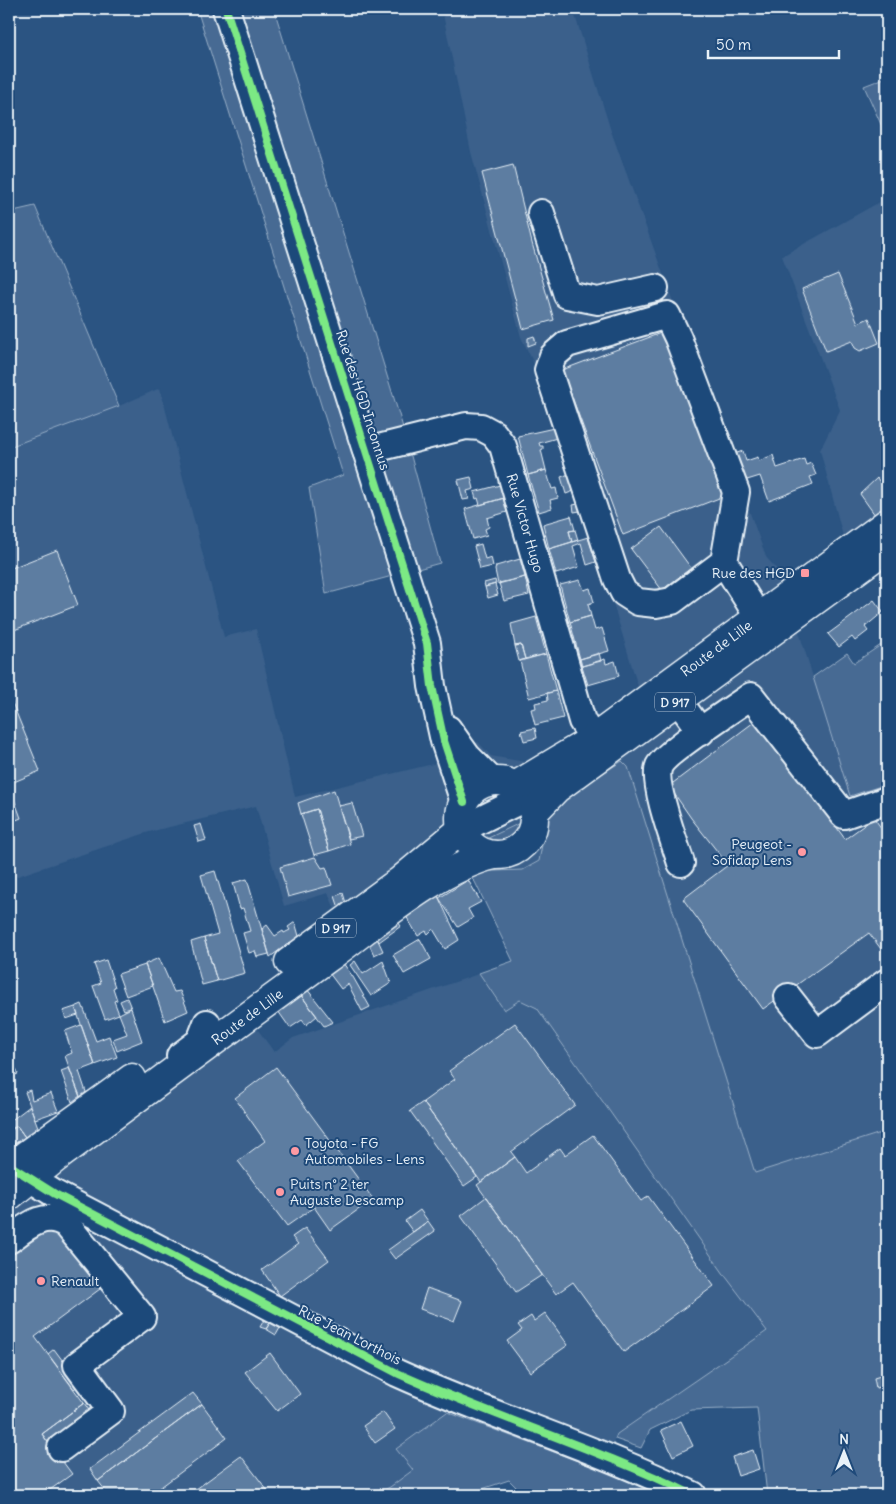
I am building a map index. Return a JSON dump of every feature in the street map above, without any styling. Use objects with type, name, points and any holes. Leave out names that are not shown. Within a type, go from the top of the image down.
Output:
[{"type":"main road","name":"Route de Lille","points":[[517,794],[556,789],[767,612],[887,523]]},
{"type":"main road","name":"Route de Lille","points":[[517,794],[593,739],[672,692],[820,597],[887,548]]},
{"type":"main road","points":[[494,855],[485,853],[466,836],[460,820],[464,802],[476,788],[517,794]]},
{"type":"main road","name":"Route de Lille","points":[[13,1172],[254,1012],[396,908],[455,869],[473,860],[511,853],[524,843],[533,829],[517,794]]},
{"type":"main road","name":"Route de Lille","points":[[9,1196],[13,1172],[207,1023],[401,880],[466,836]]},
{"type":"street","name":"Rue des HGD Inconnus","points":[[226,9],[427,643],[432,681],[444,741],[464,802]]},
{"type":"street","points":[[541,214],[567,295],[598,302],[655,288]]},
{"type":"street","points":[[624,296],[630,326]]},
{"type":"street","points":[[667,316],[678,338],[736,492],[724,562],[672,601],[656,604],[638,602],[624,592],[617,579],[548,370],[553,356],[567,344],[667,316]]},
{"type":"street","name":"Rue Victor Hugo","points":[[366,451],[466,426],[481,426],[494,434],[503,446],[516,486],[582,721],[593,739]]},
{"type":"street","points":[[820,597],[834,575],[887,536]]},
{"type":"street","points":[[724,562],[767,612]]},
{"type":"street","points":[[672,692],[701,732]]},
{"type":"street","points":[[681,862],[661,797],[658,775],[659,765],[672,752],[751,696],[844,815],[887,800]]},
{"type":"street","name":"Rue des HGD Inconnus","points":[[439,714],[467,756],[517,794]]},
{"type":"street","points":[[254,1012],[268,994],[517,794]]},
{"type":"street","points":[[788,997],[817,1034],[887,982]]},
{"type":"street","name":"Rue Jean Lorthois","points":[[13,1172],[54,1206],[397,1373],[433,1390],[645,1472],[693,1495]]},
{"type":"street","points":[[9,1240],[54,1206],[67,1225],[142,1317],[77,1365],[111,1411],[61,1448]]},
{"type":"shaded area","points":[[197,9],[274,9],[405,434],[440,563],[326,594],[309,488],[343,475]]},
{"type":"shaded area","points":[[442,9],[573,9],[611,131],[766,557],[781,574],[850,796],[887,784],[887,1131],[755,1174],[726,1277],[768,1332],[617,1434],[602,1470],[447,1412],[396,1449],[413,1470],[390,1487],[374,1495],[9,1495],[9,1212],[97,1140],[253,1023],[274,1052],[293,1038],[513,962],[475,882],[433,840],[339,918],[328,893],[284,906],[256,806],[149,832],[9,879],[9,447],[119,406],[160,388],[224,637],[256,629],[295,797],[437,763],[478,742],[491,756],[531,763],[639,690],[553,403],[521,337],[471,152]]},
{"type":"shaded area","points":[[887,77],[887,138],[864,86]]},
{"type":"shaded area","points":[[887,198],[887,552],[844,540],[820,450],[840,410],[782,256]]},
{"type":"shaded area","points":[[35,206],[119,406],[9,447],[9,212]]},
{"type":"shaded area","points":[[887,641],[887,784],[850,796],[813,677],[847,653],[854,663]]},
{"type":"shaded area","points":[[622,761],[628,767],[755,1173],[887,1131],[887,1495],[767,1495],[757,1408],[691,1410],[650,1430],[641,1448],[615,1439],[617,1434],[767,1331],[726,1277],[537,1008],[520,1000],[504,1010],[479,973],[513,961],[475,882],[465,872],[523,870],[539,861],[549,808]]},
{"type":"shaded area","points":[[522,822],[516,834],[508,841],[496,844],[484,840]]},
{"type":"shaded area","points":[[447,1412],[602,1470],[660,1495],[524,1495],[509,1480],[485,1488],[472,1495],[374,1495],[390,1487],[413,1470],[396,1449]]},
{"type":"building","points":[[513,165],[532,243],[554,320],[523,329],[482,173]]},
{"type":"building","points":[[838,274],[858,323],[869,318],[879,343],[860,351],[855,348],[852,341],[826,351],[802,289]]},
{"type":"building","points":[[666,331],[727,495],[623,535],[562,370]]},
{"type":"building","points":[[534,336],[536,343],[528,346],[528,338]]},
{"type":"building","points":[[554,428],[557,438],[539,443],[540,446],[543,446],[541,450],[546,470],[528,475],[518,436]]},
{"type":"building","points":[[743,451],[746,461],[758,457],[759,461],[773,455],[777,468],[804,459],[806,465],[811,463],[816,475],[810,477],[813,484],[769,501],[760,476],[744,481],[734,454]]},
{"type":"building","points":[[546,470],[552,489],[556,488],[558,498],[550,500],[552,508],[539,512],[528,475]]},
{"type":"building","points":[[569,474],[574,491],[566,494],[561,477]]},
{"type":"building","points":[[471,477],[474,489],[467,491],[469,499],[463,500],[458,480]]},
{"type":"building","points":[[877,478],[887,492],[887,506],[875,515],[860,494]]},
{"type":"building","points":[[500,485],[504,498],[480,505],[474,492]]},
{"type":"building","points":[[504,498],[507,512],[487,518],[489,527],[485,529],[487,535],[473,539],[465,509]]},
{"type":"building","points":[[578,504],[580,511],[574,512],[573,505]]},
{"type":"building","points":[[571,516],[575,530],[569,531],[572,542],[549,549],[543,524]]},
{"type":"building","points":[[661,527],[691,568],[662,590],[631,549]]},
{"type":"building","points":[[575,530],[578,540],[572,542],[569,531]]},
{"type":"building","points":[[588,537],[596,562],[587,565],[581,543],[573,546],[579,567],[556,574],[549,549]]},
{"type":"building","points":[[481,544],[485,559],[491,557],[493,566],[480,569],[474,546]]},
{"type":"building","points":[[57,550],[78,605],[9,632],[9,569]]},
{"type":"building","points":[[520,559],[525,577],[498,584],[496,566]]},
{"type":"building","points":[[525,577],[529,595],[504,601],[499,583]]},
{"type":"building","points":[[495,580],[496,584],[485,587],[484,583]]},
{"type":"building","points":[[580,580],[584,590],[590,588],[594,602],[588,604],[591,616],[570,622],[560,585]]},
{"type":"building","points":[[495,584],[498,595],[488,598],[485,587]]},
{"type":"building","points":[[874,600],[883,612],[865,627],[868,631],[855,641],[852,637],[839,647],[828,634]]},
{"type":"building","points":[[591,616],[595,630],[602,628],[609,651],[580,659],[570,622]]},
{"type":"building","points":[[536,617],[546,654],[525,659],[521,645],[515,646],[511,624]]},
{"type":"building","points":[[521,645],[525,659],[519,661],[515,646]]},
{"type":"building","points":[[599,653],[601,661],[582,666],[580,659]]},
{"type":"building","points":[[546,654],[556,691],[529,698],[520,661]]},
{"type":"building","points":[[605,659],[606,664],[615,661],[619,676],[588,685],[582,666]]},
{"type":"building","points":[[556,691],[563,718],[535,725],[531,709],[536,708],[535,703],[548,700],[547,693]]},
{"type":"building","points":[[9,695],[40,771],[9,784]]},
{"type":"building","name":"Peugeot - Sofidap Lens","points":[[758,719],[845,839],[874,818],[887,836],[887,957],[869,933],[763,1009],[683,899],[728,865],[691,818],[669,786]]},
{"type":"building","points":[[535,728],[537,738],[524,741],[521,731]]},
{"type":"building","points":[[9,785],[21,818],[9,823]]},
{"type":"building","points":[[334,790],[350,844],[329,851],[317,809],[301,814],[298,803]]},
{"type":"building","points":[[352,803],[362,836],[349,839],[339,806]]},
{"type":"building","points":[[317,809],[329,851],[314,855],[301,814]]},
{"type":"building","points":[[201,824],[206,840],[199,842],[194,826]]},
{"type":"building","points":[[315,857],[322,868],[326,867],[332,885],[288,897],[280,867]]},
{"type":"building","points":[[215,871],[245,973],[217,981],[204,938],[218,934],[201,875]]},
{"type":"building","points":[[247,879],[269,954],[257,957],[255,951],[249,953],[243,933],[250,931],[243,908],[240,909],[233,883]]},
{"type":"building","points":[[468,880],[481,902],[468,909],[473,918],[458,927],[439,898]]},
{"type":"building","points":[[343,893],[346,903],[338,905],[335,896]]},
{"type":"building","points":[[437,894],[459,940],[445,949],[433,929],[428,934],[426,931],[418,936],[406,916]]},
{"type":"building","points":[[295,922],[299,936],[270,957],[262,929],[267,925],[275,936],[283,931],[284,933],[290,930],[288,927]]},
{"type":"building","points":[[398,922],[401,926],[379,942],[377,938]]},
{"type":"building","points":[[204,938],[217,981],[202,985],[191,942]]},
{"type":"building","points":[[377,938],[383,951],[374,955],[369,944]]},
{"type":"building","points":[[420,939],[431,959],[404,974],[393,955]]},
{"type":"building","points":[[159,958],[174,992],[180,991],[188,1011],[165,1021],[145,964]]},
{"type":"building","points":[[106,960],[115,987],[113,988],[117,1000],[114,1001],[119,1014],[105,1019],[93,986],[101,983],[94,964]]},
{"type":"building","points":[[355,961],[363,974],[383,961],[391,983],[371,996],[350,965]]},
{"type":"building","points":[[343,963],[370,1007],[362,1011],[348,984],[341,989],[329,973]]},
{"type":"building","points":[[145,965],[153,986],[126,996],[118,974]]},
{"type":"building","points":[[307,989],[333,1022],[324,1026],[300,994]]},
{"type":"building","points":[[300,994],[317,1016],[306,1025],[302,1020],[290,1028],[278,1011]]},
{"type":"building","points":[[127,998],[131,1008],[124,1010],[120,1001]]},
{"type":"building","points":[[82,1004],[96,1041],[109,1036],[117,1057],[95,1065],[75,1007]]},
{"type":"building","points":[[75,1007],[78,1015],[66,1019],[63,1011]]},
{"type":"building","points":[[131,1008],[142,1041],[117,1051],[113,1039],[127,1034],[119,1014]]},
{"type":"building","points":[[515,1023],[575,1105],[511,1152],[515,1157],[481,1182],[423,1102],[455,1079],[449,1071]]},
{"type":"building","points":[[81,1025],[95,1065],[79,1071],[86,1092],[80,1097],[65,1056],[72,1053],[65,1031]]},
{"type":"building","points":[[9,1052],[18,1074],[9,1077]]},
{"type":"building","name":"Toyota - FG Automobiles - Lens","points":[[276,1067],[373,1199],[330,1230],[314,1207],[287,1226],[238,1161],[265,1141],[235,1098]]},
{"type":"building","points":[[69,1068],[80,1096],[72,1102],[61,1071]]},
{"type":"building","points":[[30,1090],[32,1100],[51,1093],[58,1111],[35,1119],[25,1092]]},
{"type":"building","points":[[423,1102],[477,1177],[464,1186],[410,1111]]},
{"type":"building","points":[[30,1106],[38,1127],[25,1137],[17,1126],[14,1128],[9,1122]]},
{"type":"building","points":[[17,1126],[25,1137],[9,1147],[9,1132]]},
{"type":"building","points":[[593,1135],[641,1201],[648,1196],[714,1286],[624,1352],[573,1282],[556,1294],[477,1185],[515,1157],[526,1173],[560,1148],[565,1155]]},
{"type":"building","points":[[486,1197],[542,1275],[516,1292],[461,1216]]},
{"type":"building","points":[[420,1210],[428,1221],[413,1232],[405,1221]]},
{"type":"building","points":[[428,1221],[435,1231],[395,1259],[388,1250]]},
{"type":"building","points":[[52,1225],[100,1289],[35,1337],[84,1403],[42,1434],[72,1474],[43,1495],[9,1495],[9,1257]]},
{"type":"building","points":[[305,1228],[329,1260],[280,1296],[262,1270],[298,1244],[292,1237]]},
{"type":"building","points":[[427,1288],[462,1301],[454,1321],[420,1309]]},
{"type":"building","points":[[545,1313],[568,1345],[530,1372],[507,1341],[522,1330],[518,1325],[531,1316],[534,1321]]},
{"type":"building","points":[[264,1320],[270,1323],[266,1329],[260,1327]]},
{"type":"building","points":[[270,1323],[280,1328],[276,1335],[266,1329]]},
{"type":"building","points":[[54,1349],[80,1384],[74,1389],[48,1354]]},
{"type":"building","points":[[270,1353],[300,1394],[277,1411],[245,1372]]},
{"type":"building","points":[[887,1374],[887,1385],[876,1388],[874,1378]]},
{"type":"building","points":[[193,1393],[202,1404],[98,1481],[90,1469]]},
{"type":"building","points":[[84,1403],[91,1413],[49,1444],[42,1434]]},
{"type":"building","points":[[202,1404],[227,1438],[150,1495],[109,1495],[98,1481]]},
{"type":"building","points":[[383,1412],[395,1429],[375,1443],[363,1426]]},
{"type":"building","points":[[681,1421],[693,1446],[673,1456],[661,1430]]},
{"type":"building","points":[[753,1450],[759,1469],[738,1476],[732,1457]]},
{"type":"building","points":[[241,1456],[271,1495],[188,1495]]},
{"type":"cycle path","points":[[226,9],[427,643],[432,686],[444,741],[464,802]]},
{"type":"cycle path","points":[[9,1165],[55,1194],[397,1373],[620,1462],[693,1495]]},
{"type":"place","name":"Rue des HGD","points":[[805,573]]},
{"type":"place","name":"Peugeot - Sofidap Lens","points":[[802,852]]},
{"type":"place","name":"Toyota - FG Automobiles - Lens","points":[[295,1151]]},
{"type":"place","name":"Puits n° 2 ter Auguste Descamp","points":[[280,1192]]},
{"type":"place","name":"Renault","points":[[41,1281]]}]
